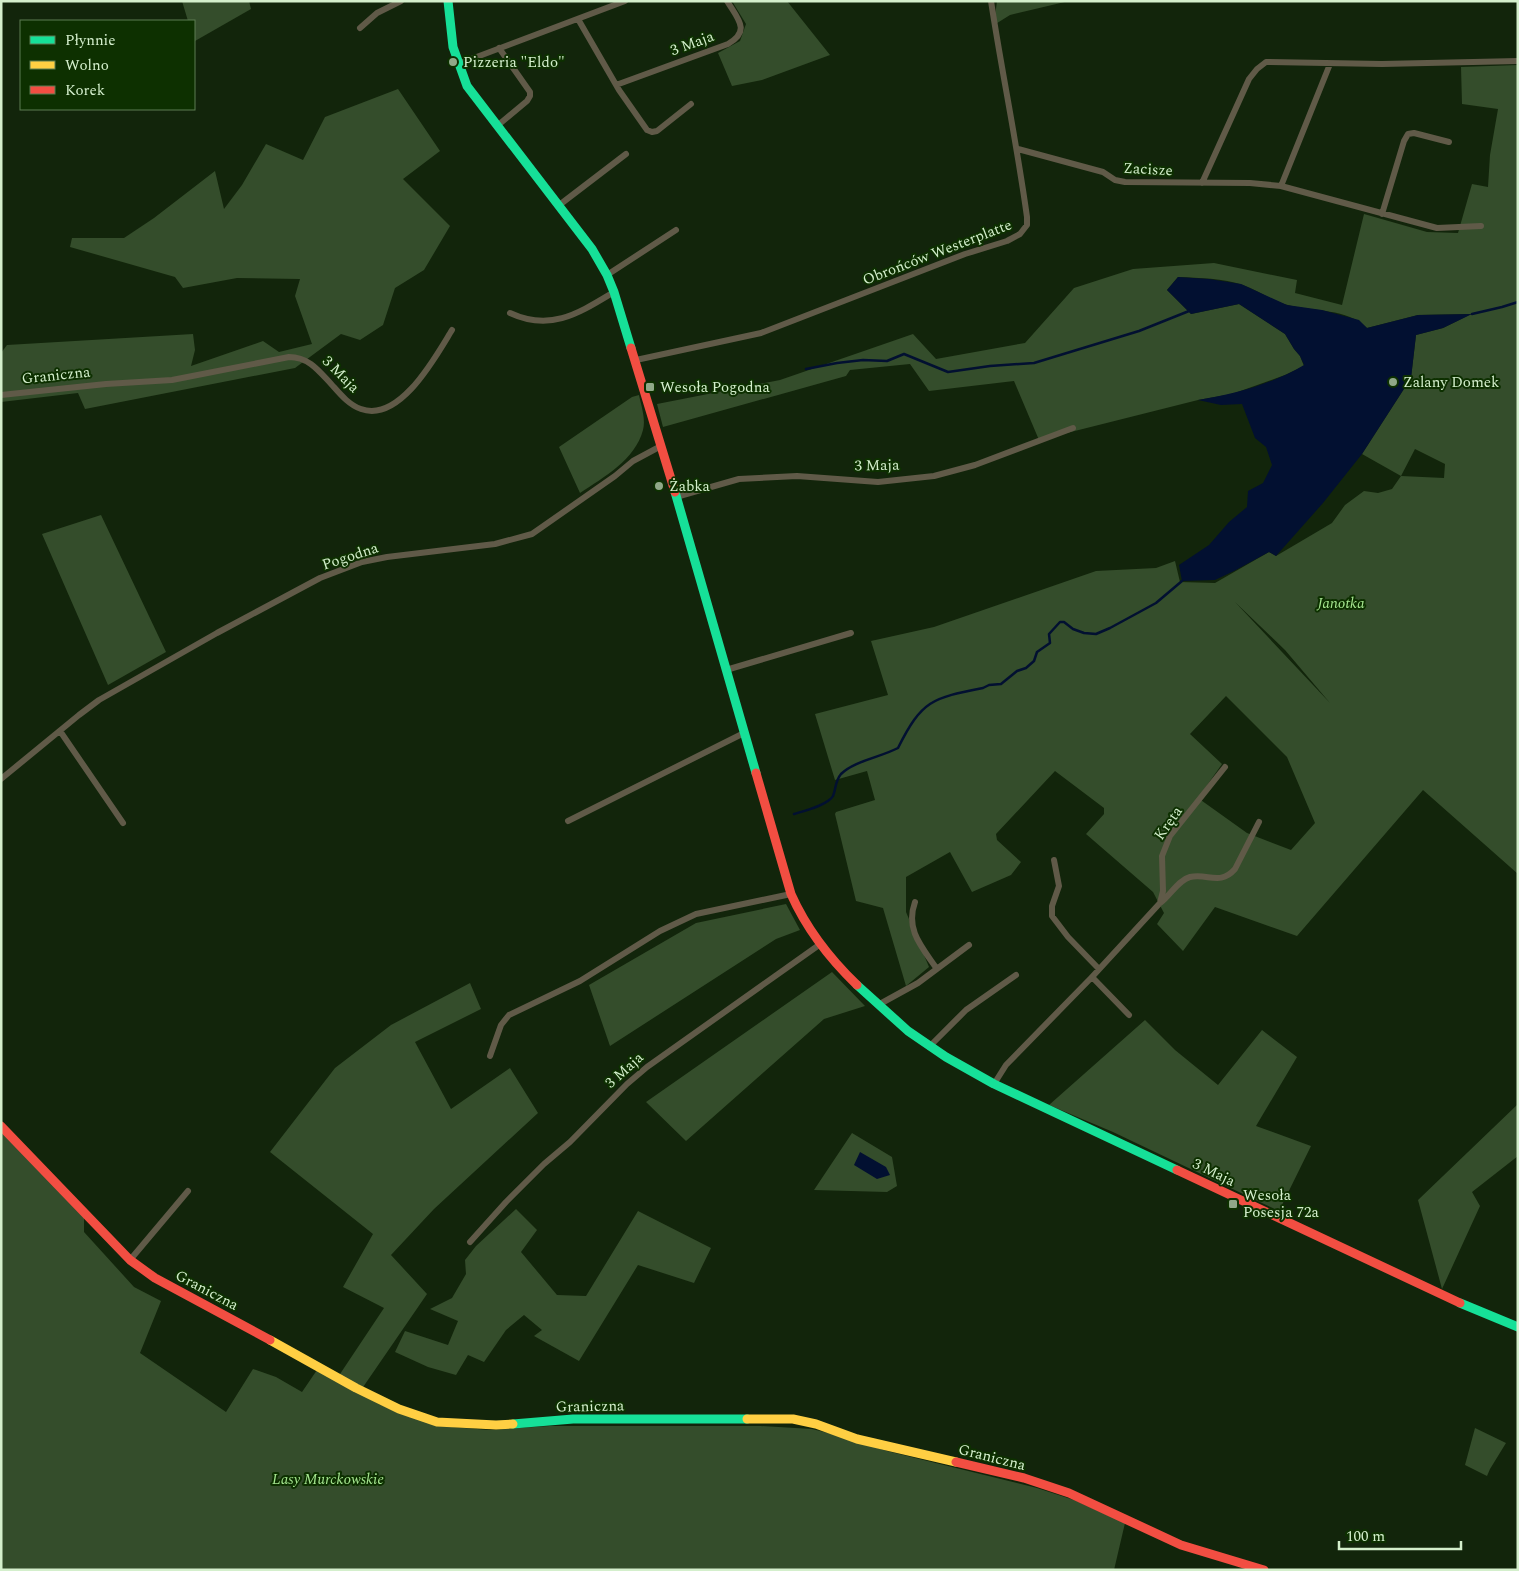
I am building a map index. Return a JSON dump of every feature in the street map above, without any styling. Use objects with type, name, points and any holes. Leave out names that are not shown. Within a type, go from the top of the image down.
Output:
[{"type":"street","points":[[360,28],[378,13],[401,1]]},
{"type":"street","name":"3 Maja","points":[[448,1],[453,47],[468,86],[496,126],[592,249],[607,275],[614,292],[636,360],[791,894],[803,921],[819,945],[878,1005],[929,1047],[994,1084],[1432,1290],[1490,1316],[1518,1326]]},
{"type":"street","points":[[458,64],[625,1]]},
{"type":"street","name":"3 Maja","points":[[616,85],[735,40],[741,30],[740,23],[727,1]]},
{"type":"street","name":"Obrońców Westerplatte","points":[[636,360],[761,333],[965,254],[1007,241],[1020,234],[1026,225],[1027,216],[1018,150],[991,1]]},
{"type":"street","points":[[578,19],[616,85],[647,130],[657,131],[690,104]]},
{"type":"street","points":[[496,126],[527,101],[530,96],[530,92],[499,48]]},
{"type":"street","points":[[1202,183],[1249,79],[1266,62],[1330,64],[1518,61]]},
{"type":"street","points":[[1281,186],[1330,64]]},
{"type":"street","points":[[1382,214],[1408,134],[1414,133],[1450,142]]},
{"type":"street","name":"Zacisze","points":[[1018,150],[1103,172],[1115,180],[1125,182],[1250,183],[1281,186],[1437,228],[1481,226]]},
{"type":"street","points":[[558,206],[626,154]]},
{"type":"street","points":[[607,275],[676,230]]},
{"type":"street","points":[[510,313],[535,321],[557,320],[585,310],[614,292]]},
{"type":"street","name":"3 Maja","points":[[113,384],[172,380],[297,357],[309,362],[351,404],[369,411],[378,410],[392,405],[407,394],[429,368],[452,330]]},
{"type":"street","name":"Graniczna","points":[[1,395],[113,384]]},
{"type":"street","name":"3 Maja","points":[[676,497],[738,479],[797,476],[878,482],[934,476],[974,465],[1073,428]]},
{"type":"street","name":"Pogodna","points":[[1,779],[86,710],[125,685],[320,578],[362,562],[387,557],[495,544],[532,534],[615,476],[633,461],[661,446]]},
{"type":"street","points":[[726,670],[851,633]]},
{"type":"street","points":[[60,731],[123,823]]},
{"type":"street","points":[[568,821],[744,733]]},
{"type":"street","name":"Kręta","points":[[1160,902],[1163,891],[1162,856],[1164,847],[1170,836],[1225,767]]},
{"type":"street","points":[[994,1084],[1006,1065],[1092,977],[1160,902],[1184,880],[1189,877],[1220,878],[1230,874],[1235,869],[1259,822]]},
{"type":"street","points":[[1054,860],[1059,886],[1052,906],[1052,916],[1068,937],[1099,969]]},
{"type":"street","points":[[490,1056],[501,1025],[509,1015],[580,981],[660,931],[696,914],[791,894]]},
{"type":"street","points":[[915,902],[912,912],[912,924],[916,938],[937,969]]},
{"type":"street","name":"3 Maja","points":[[470,1242],[506,1202],[544,1164],[570,1142],[627,1084],[647,1067],[819,945]]},
{"type":"street","points":[[878,1005],[918,983],[968,945]]},
{"type":"street","points":[[929,1047],[966,1010],[1016,975]]},
{"type":"street","points":[[1092,977],[1129,1016]]},
{"type":"street","name":"Graniczna","points":[[1,1126],[130,1260],[155,1278],[219,1311],[356,1388],[399,1409],[437,1422],[496,1425],[572,1419],[793,1420],[816,1424],[856,1439],[1024,1478],[1081,1498],[1181,1545],[1264,1570]]},
{"type":"street","points":[[130,1260],[188,1191]]},
{"type":"green space","points":[[182,1],[249,1],[251,9],[195,41],[195,20],[188,20]]},
{"type":"green space","points":[[732,1],[787,1],[830,55],[762,80],[732,86],[718,53],[740,41],[746,24]]},
{"type":"green space","points":[[997,1],[1069,1],[1010,15],[994,25]]},
{"type":"green space","name":"Janotka","points":[[1518,65],[1518,874],[1423,790],[1297,936],[1215,907],[1183,951],[1157,924],[1164,913],[1153,892],[1086,834],[1104,814],[1104,808],[1055,771],[996,834],[997,840],[1021,862],[1011,875],[972,892],[950,852],[906,877],[906,912],[929,967],[906,986],[883,908],[856,901],[835,814],[836,812],[875,800],[867,771],[835,780],[815,714],[888,695],[871,641],[934,627],[1096,571],[1156,568],[1175,561],[1180,582],[1215,583],[1269,552],[1276,556],[1332,523],[1345,505],[1364,491],[1378,493],[1392,489],[1401,476],[1362,454],[1411,378],[1416,335],[1443,328],[1471,314],[1418,315],[1367,328],[1350,317],[1288,305],[1249,287],[1235,283],[1178,277],[1167,290],[1191,314],[1239,304],[1285,334],[1300,356],[1304,366],[1285,375],[1232,394],[1198,400],[1039,440],[1014,381],[929,391],[910,364],[850,370],[846,376],[663,427],[657,404],[780,380],[913,334],[936,359],[1025,343],[1074,288],[1133,269],[1214,263],[1297,280],[1295,293],[1342,305],[1364,214],[1427,232],[1458,233],[1472,184],[1488,187],[1490,155],[1498,109],[1462,104],[1461,67]],"holes":[[[1415,449],[1445,464],[1444,478],[1401,476]],[[1235,602],[1285,650],[1330,703]],[[1226,696],[1287,757],[1315,823],[1291,850],[1247,833],[1198,798],[1222,764],[1190,734]]]},
{"type":"green space","points":[[398,89],[440,151],[403,179],[450,226],[424,270],[395,288],[383,325],[360,340],[341,334],[295,368],[85,409],[78,393],[1,402],[1,353],[7,345],[193,334],[195,350],[191,366],[263,341],[279,352],[312,344],[295,296],[300,279],[237,278],[183,288],[175,277],[70,247],[72,238],[124,238],[154,218],[215,171],[224,209],[242,185],[266,144],[303,160],[325,117]]},
{"type":"green space","points":[[639,395],[644,421],[639,441],[618,467],[580,493],[559,447],[632,397]]},
{"type":"green space","points":[[101,515],[166,652],[108,685],[42,534]]},
{"type":"green space","points":[[786,904],[800,930],[776,939],[610,1046],[589,985],[696,923]]},
{"type":"green space","points":[[832,972],[865,1006],[824,1019],[686,1141],[646,1102]]},
{"type":"green space","name":"Lasy Murckowskie","points":[[470,983],[481,1009],[415,1042],[451,1109],[510,1068],[538,1113],[434,1209],[391,1255],[427,1294],[359,1393],[379,1404],[439,1426],[490,1430],[550,1426],[760,1426],[812,1429],[887,1451],[1037,1488],[1074,1500],[1125,1523],[1114,1570],[1,1570],[1,1130],[84,1216],[84,1232],[134,1287],[161,1301],[140,1353],[226,1412],[253,1369],[276,1377],[302,1392],[317,1370],[336,1380],[384,1308],[343,1287],[373,1234],[270,1152],[335,1068],[391,1025]]},
{"type":"green space","points":[[1145,1020],[1175,1050],[1218,1085],[1262,1030],[1297,1057],[1256,1126],[1311,1146],[1279,1211],[1113,1132],[1049,1105]]},
{"type":"green space","points":[[1518,1104],[1518,1156],[1472,1192],[1480,1206],[1442,1289],[1418,1200]]},
{"type":"green space","points":[[852,1133],[892,1157],[897,1186],[887,1192],[814,1190]]},
{"type":"green space","points":[[516,1209],[537,1230],[521,1252],[557,1295],[586,1296],[638,1211],[711,1248],[694,1283],[638,1265],[579,1361],[534,1336],[542,1330],[524,1315],[506,1330],[484,1362],[468,1355],[456,1375],[428,1367],[395,1352],[405,1331],[448,1345],[458,1321],[430,1309],[452,1298],[466,1274],[465,1260],[476,1246]]},
{"type":"green space","points":[[1475,1428],[1506,1443],[1487,1476],[1465,1465]]},
{"type":"water","points":[[1178,277],[1241,284],[1287,305],[1322,310],[1359,320],[1367,328],[1418,315],[1472,314],[1443,328],[1416,335],[1411,378],[1362,454],[1323,503],[1276,556],[1269,552],[1215,580],[1182,581],[1179,565],[1209,545],[1229,522],[1247,507],[1248,491],[1263,483],[1272,465],[1266,447],[1255,438],[1242,404],[1221,405],[1198,400],[1226,395],[1253,387],[1279,378],[1304,365],[1285,334],[1239,304],[1191,314],[1167,290]]},
{"type":"water","points":[[860,1152],[886,1167],[890,1175],[877,1179],[854,1165]]},
{"type":"waterway","points":[[1472,314],[1518,302]]},
{"type":"waterway","points":[[806,369],[863,360],[887,361],[904,354],[948,372],[990,366],[1034,363],[1139,331],[1189,311]]},
{"type":"waterway","points":[[794,814],[815,807],[830,799],[833,796],[839,777],[846,770],[860,762],[898,748],[914,720],[930,704],[952,695],[989,685],[1001,684],[1017,671],[1026,668],[1034,661],[1037,652],[1050,643],[1049,634],[1060,622],[1064,622],[1073,629],[1084,633],[1096,634],[1156,603],[1182,581]]},
{"type":"traffic: fast","points":[[448,1],[453,47],[467,86],[592,249],[607,275],[614,292],[631,348]]},
{"type":"traffic: fast","points":[[675,492],[756,773]]},
{"type":"traffic: fast","points":[[857,985],[908,1031],[946,1057],[994,1084],[1177,1170]]},
{"type":"traffic: fast","points":[[1460,1303],[1518,1327]]},
{"type":"traffic: fast","points":[[513,1424],[573,1419],[747,1419]]},
{"type":"traffic: slow","points":[[270,1340],[356,1388],[399,1409],[437,1422],[513,1424]]},
{"type":"traffic: slow","points":[[747,1419],[793,1419],[816,1424],[857,1439],[956,1462]]},
{"type":"traffic: jam","points":[[631,348],[675,492]]},
{"type":"traffic: jam","points":[[756,773],[791,894],[797,907],[820,943],[857,985]]},
{"type":"traffic: jam","points":[[1,1126],[130,1260],[155,1278],[270,1340]]},
{"type":"traffic: jam","points":[[1177,1170],[1460,1303]]},
{"type":"traffic: jam","points":[[956,1462],[1024,1478],[1069,1493],[1181,1545],[1264,1570]]},
{"type":"place","name":"Pizzeria \"Eldo\"","points":[[453,62]]},
{"type":"place","name":"Zalany Domek","points":[[1393,382]]},
{"type":"place","name":"Wesoła Pogodna","points":[[650,387]]},
{"type":"place","name":"Żabka","points":[[659,486]]},
{"type":"place","name":"Wesoła Posesja 72a","points":[[1233,1204]]}]
